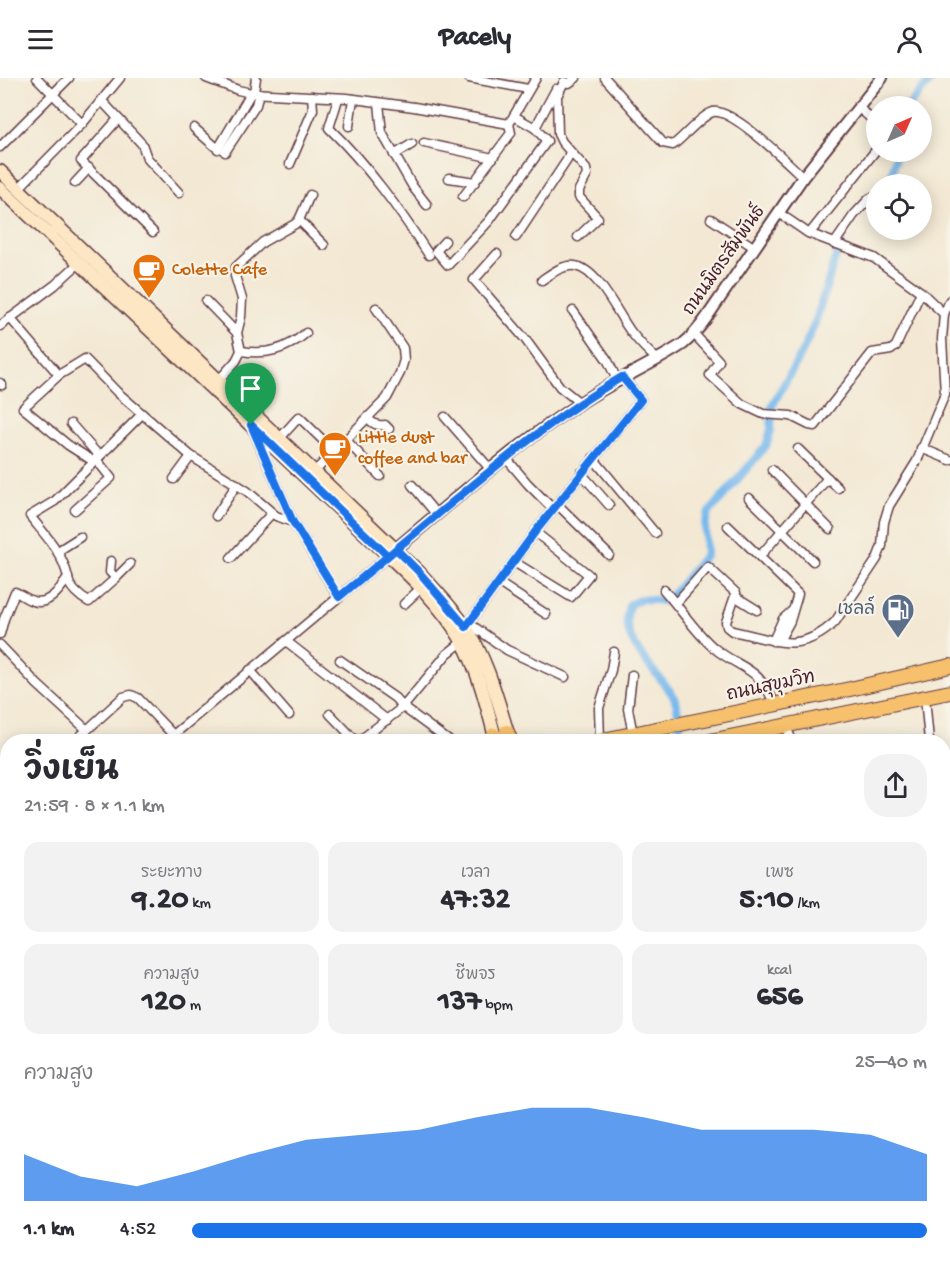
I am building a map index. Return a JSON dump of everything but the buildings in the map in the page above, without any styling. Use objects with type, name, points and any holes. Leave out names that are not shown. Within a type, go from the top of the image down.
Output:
[{"type":"main road","points":[[0,171],[315,471],[392,552],[442,613],[462,642],[500,734]]},
{"type":"main road","points":[[0,188],[251,425],[392,552],[419,572],[468,625],[486,668],[501,734]]},
{"type":"main road","name":"ถนนสุขุมวิท","points":[[633,734],[950,666]]},
{"type":"main road","points":[[850,689],[868,693],[950,675]]},
{"type":"main road","points":[[745,734],[950,692]]},
{"type":"street","points":[[37,78],[82,124]]},
{"type":"street","points":[[0,147],[69,78]]},
{"type":"street","points":[[19,188],[82,124],[120,78]]},
{"type":"street","points":[[206,78],[238,90],[255,93],[353,99],[511,120],[535,128],[547,141],[489,221],[448,265],[436,251],[445,241]]},
{"type":"street","points":[[225,152],[256,105],[256,78]]},
{"type":"street","points":[[469,78],[508,81],[528,89]]},
{"type":"street","points":[[463,198],[511,133],[511,120],[536,78]]},
{"type":"street","points":[[560,80],[569,83],[576,78]]},
{"type":"street","points":[[605,78],[663,143],[673,145],[709,113],[721,112],[754,133],[803,177]]},
{"type":"street","name":"ถนนมิตรสัมพันธ์","points":[[392,552],[506,458],[580,403],[620,378],[657,359],[694,334],[803,177],[882,78]]},
{"type":"street","points":[[535,128],[560,80]]},
{"type":"street","points":[[560,80],[557,96],[557,129],[562,142],[587,172],[586,179],[579,190],[579,197],[598,218],[578,237]]},
{"type":"street","points":[[194,128],[218,149],[255,93]]},
{"type":"street","points":[[290,164],[313,110],[312,96]]},
{"type":"street","points":[[338,99],[329,128],[352,151],[392,199],[429,255]]},
{"type":"street","points":[[349,126],[353,99]]},
{"type":"street","points":[[101,100],[142,144],[147,158],[179,193]]},
{"type":"street","points":[[379,103],[382,133],[412,187],[427,205]]},
{"type":"street","points":[[859,108],[866,114]]},
{"type":"street","points":[[118,118],[81,160],[153,232]]},
{"type":"street","points":[[424,143],[493,158]]},
{"type":"street","points":[[394,154],[412,144]]},
{"type":"street","points":[[516,237],[570,152]]},
{"type":"street","points":[[810,233],[866,162]]},
{"type":"street","points":[[75,183],[89,168]]},
{"type":"street","points":[[449,178],[475,182]]},
{"type":"street","points":[[219,380],[236,361],[241,351],[237,333],[242,299],[235,276],[236,267],[263,242],[299,220],[310,195]]},
{"type":"street","points":[[835,244],[854,215],[866,202]]},
{"type":"street","points":[[779,213],[810,233],[874,258],[921,292],[944,314]]},
{"type":"street","points":[[711,219],[754,248]]},
{"type":"street","points":[[299,220],[324,245]]},
{"type":"street","points":[[497,254],[474,280],[525,339],[560,387],[580,403]]},
{"type":"street","points":[[0,326],[55,285],[79,263]]},
{"type":"street","points":[[542,280],[567,267],[575,266],[583,269],[596,279],[631,332],[657,359]]},
{"type":"street","points":[[694,334],[719,361],[710,372],[711,376],[739,403],[768,415],[791,416],[809,425],[818,424],[871,355],[876,351],[891,350],[896,346],[921,292]]},
{"type":"street","points":[[674,601],[708,567],[735,590],[736,597],[726,622],[727,627],[732,631],[789,644],[798,643],[828,629],[844,610],[877,560],[882,546],[884,522],[889,506],[917,461],[948,393],[942,339],[944,314],[950,300]]},
{"type":"street","points":[[206,301],[237,333]]},
{"type":"street","points":[[315,471],[387,398],[400,373],[404,360],[403,348],[376,308]]},
{"type":"street","points":[[565,677],[507,650],[468,625],[535,532],[641,400],[620,378],[573,311]]},
{"type":"street","points":[[10,318],[59,375]]},
{"type":"street","points":[[241,351],[257,354],[286,348],[306,333]]},
{"type":"street","points":[[96,459],[69,445],[23,408],[59,375],[86,359],[142,414],[191,456],[237,484],[276,516],[293,522]]},
{"type":"street","points":[[130,564],[89,602],[81,598],[69,583],[65,564],[30,516],[55,501],[142,414]]},
{"type":"street","points":[[280,438],[299,417],[334,451]]},
{"type":"street","points":[[368,417],[377,426],[385,425],[389,429]]},
{"type":"street","points":[[445,417],[491,470]]},
{"type":"street","points":[[71,424],[111,478],[75,510]]},
{"type":"street","points":[[251,425],[293,522],[339,597]]},
{"type":"street","points":[[345,439],[380,476]]},
{"type":"street","points":[[921,448],[950,460]]},
{"type":"street","points":[[798,449],[838,488]]},
{"type":"street","points":[[174,479],[191,456]]},
{"type":"street","points":[[506,458],[528,484],[609,555]]},
{"type":"street","points":[[593,458],[655,533]]},
{"type":"street","points":[[772,470],[830,529]]},
{"type":"street","points":[[581,474],[609,505]]},
{"type":"street","points":[[760,556],[828,478]]},
{"type":"street","points":[[216,516],[237,484]]},
{"type":"street","points":[[412,485],[437,515]]},
{"type":"street","points":[[749,498],[813,561]]},
{"type":"street","points":[[231,558],[272,513]]},
{"type":"street","points":[[728,526],[798,594],[792,610],[783,620],[776,641]]},
{"type":"street","points":[[514,561],[571,597],[589,575],[535,532]]},
{"type":"street","points":[[57,551],[80,537]]},
{"type":"street","points":[[180,734],[250,670],[392,552]]},
{"type":"street","points":[[111,561],[110,572],[116,578]]},
{"type":"street","points":[[0,634],[7,609],[15,592],[34,601],[43,602],[57,592],[68,578]]},
{"type":"street","points":[[499,583],[546,614]]},
{"type":"street","points":[[404,604],[421,588]]},
{"type":"street","points":[[664,591],[715,649],[760,678],[775,705]]},
{"type":"street","points":[[736,597],[757,610]]},
{"type":"street","points":[[286,641],[387,720]]},
{"type":"street","points":[[367,734],[403,707],[447,654],[462,642]]},
{"type":"street","points":[[0,645],[37,684],[87,730]]},
{"type":"street","points":[[599,734],[600,708],[614,652]]},
{"type":"street","points":[[340,660],[395,698],[403,707],[440,734]]},
{"type":"street","points":[[250,670],[289,715]]},
{"type":"street","points":[[632,675],[628,709],[633,734]]},
{"type":"street","points":[[83,734],[123,697],[131,695],[138,698],[172,734]]},
{"type":"street","points":[[925,697],[928,734]]},
{"type":"street","points":[[330,714],[350,734]]},
{"type":"street","points":[[786,726],[789,734]]},
{"type":"waterway","points":[[917,96],[933,78]]},
{"type":"waterway","points":[[892,174],[895,162]]},
{"type":"waterway","points":[[681,734],[674,697],[641,655],[630,635],[627,625],[630,604],[642,599],[665,601],[706,554],[705,525],[708,514],[766,446],[771,430],[772,406],[815,323],[841,240]]},
{"type":"place","name":"Colette Cafe","points":[[149,299]]},
{"type":"place","name":"Little dust coffee and bar","points":[[335,477]]},
{"type":"place","name":"เชลล์","points":[[898,639]]},
{"type":"route","points":[[251,425],[260,451],[293,522],[339,597],[388,556],[396,549],[491,470],[580,403],[622,377],[641,400],[535,532],[466,627],[447,603],[396,549],[388,556],[251,425]]}]
